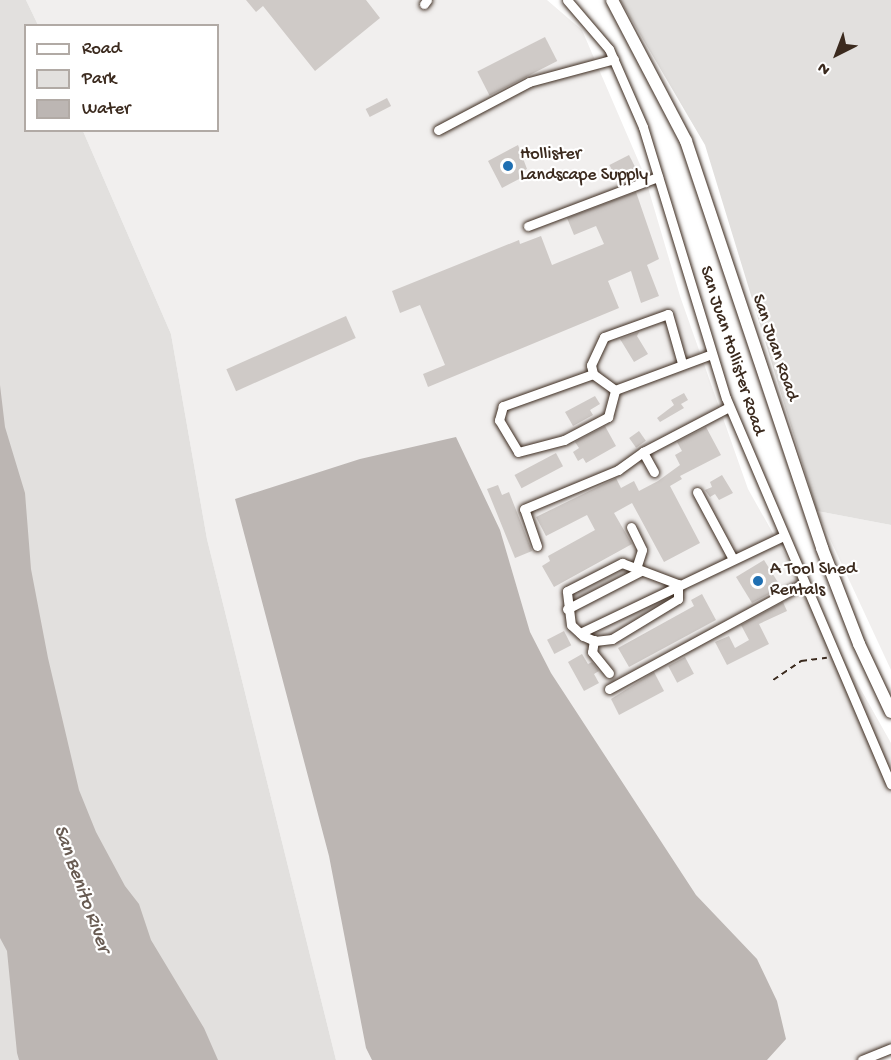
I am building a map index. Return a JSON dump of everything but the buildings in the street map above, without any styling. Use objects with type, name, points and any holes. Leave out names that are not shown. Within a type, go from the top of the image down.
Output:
[{"type":"main road","name":"San Juan Road","points":[[612,0],[686,141],[822,548],[859,644],[891,712]]},
{"type":"street","name":"San Juan Hollister Road","points":[[567,0],[597,31],[614,58],[643,127],[729,407],[891,784]]},
{"type":"street","points":[[438,130],[529,81],[614,58]]},
{"type":"street","points":[[528,226],[658,177]]},
{"type":"street","points":[[593,374],[593,354],[604,337],[668,314],[682,363]]},
{"type":"street","points":[[615,390],[682,363],[712,354]]},
{"type":"street","points":[[593,374],[615,390]]},
{"type":"street","points":[[593,374],[503,406],[499,420],[518,452],[564,440],[608,417],[615,390]]},
{"type":"street","points":[[537,546],[524,509],[581,482],[618,470],[643,452],[729,407]]},
{"type":"street","points":[[643,452],[654,472]]},
{"type":"street","points":[[697,492],[733,559]]},
{"type":"street","points":[[567,609],[638,570],[642,550],[632,527]]},
{"type":"street","points":[[580,633],[678,584],[783,536]]},
{"type":"street","points":[[622,563],[678,584],[678,599],[612,639],[594,640],[571,625],[567,609],[567,591],[580,582],[622,563]]},
{"type":"street","points":[[609,689],[804,583]]},
{"type":"street","points":[[594,640],[592,652],[609,673]]},
{"type":"street","points":[[861,1060],[891,1048]]},
{"type":"path","points":[[773,680],[801,661],[837,657]]},
{"type":"shaded area","points":[[26,0],[547,0],[582,30],[644,174],[680,296],[748,489],[891,743],[891,1054],[875,1060],[336,1060],[207,539],[171,334],[83,132],[219,132],[219,24],[38,24]]},
{"type":"shaded area","points":[[817,511],[891,525],[891,670]]},
{"type":"green space","points":[[0,0],[26,0],[38,24],[24,24],[24,132],[83,132],[171,334],[207,539],[336,1060],[0,1060]]},
{"type":"green space","points":[[620,0],[891,0],[891,525],[817,511],[705,145]]},
{"type":"water","name":"San Benito River","points":[[0,385],[5,427],[25,493],[31,569],[48,658],[79,790],[96,832],[125,886],[139,904],[151,940],[204,1028],[218,1060],[19,1060],[7,951],[0,938]]},
{"type":"water","points":[[456,437],[500,530],[530,632],[551,673],[696,895],[757,959],[777,1001],[786,1039],[767,1060],[372,1060],[366,1048],[329,856],[235,499],[360,459]]},
{"type":"place","name":"Hollister Landscape Supply","points":[[508,166]]},
{"type":"place","name":"A Tool Shed Rentals","points":[[758,581]]}]
